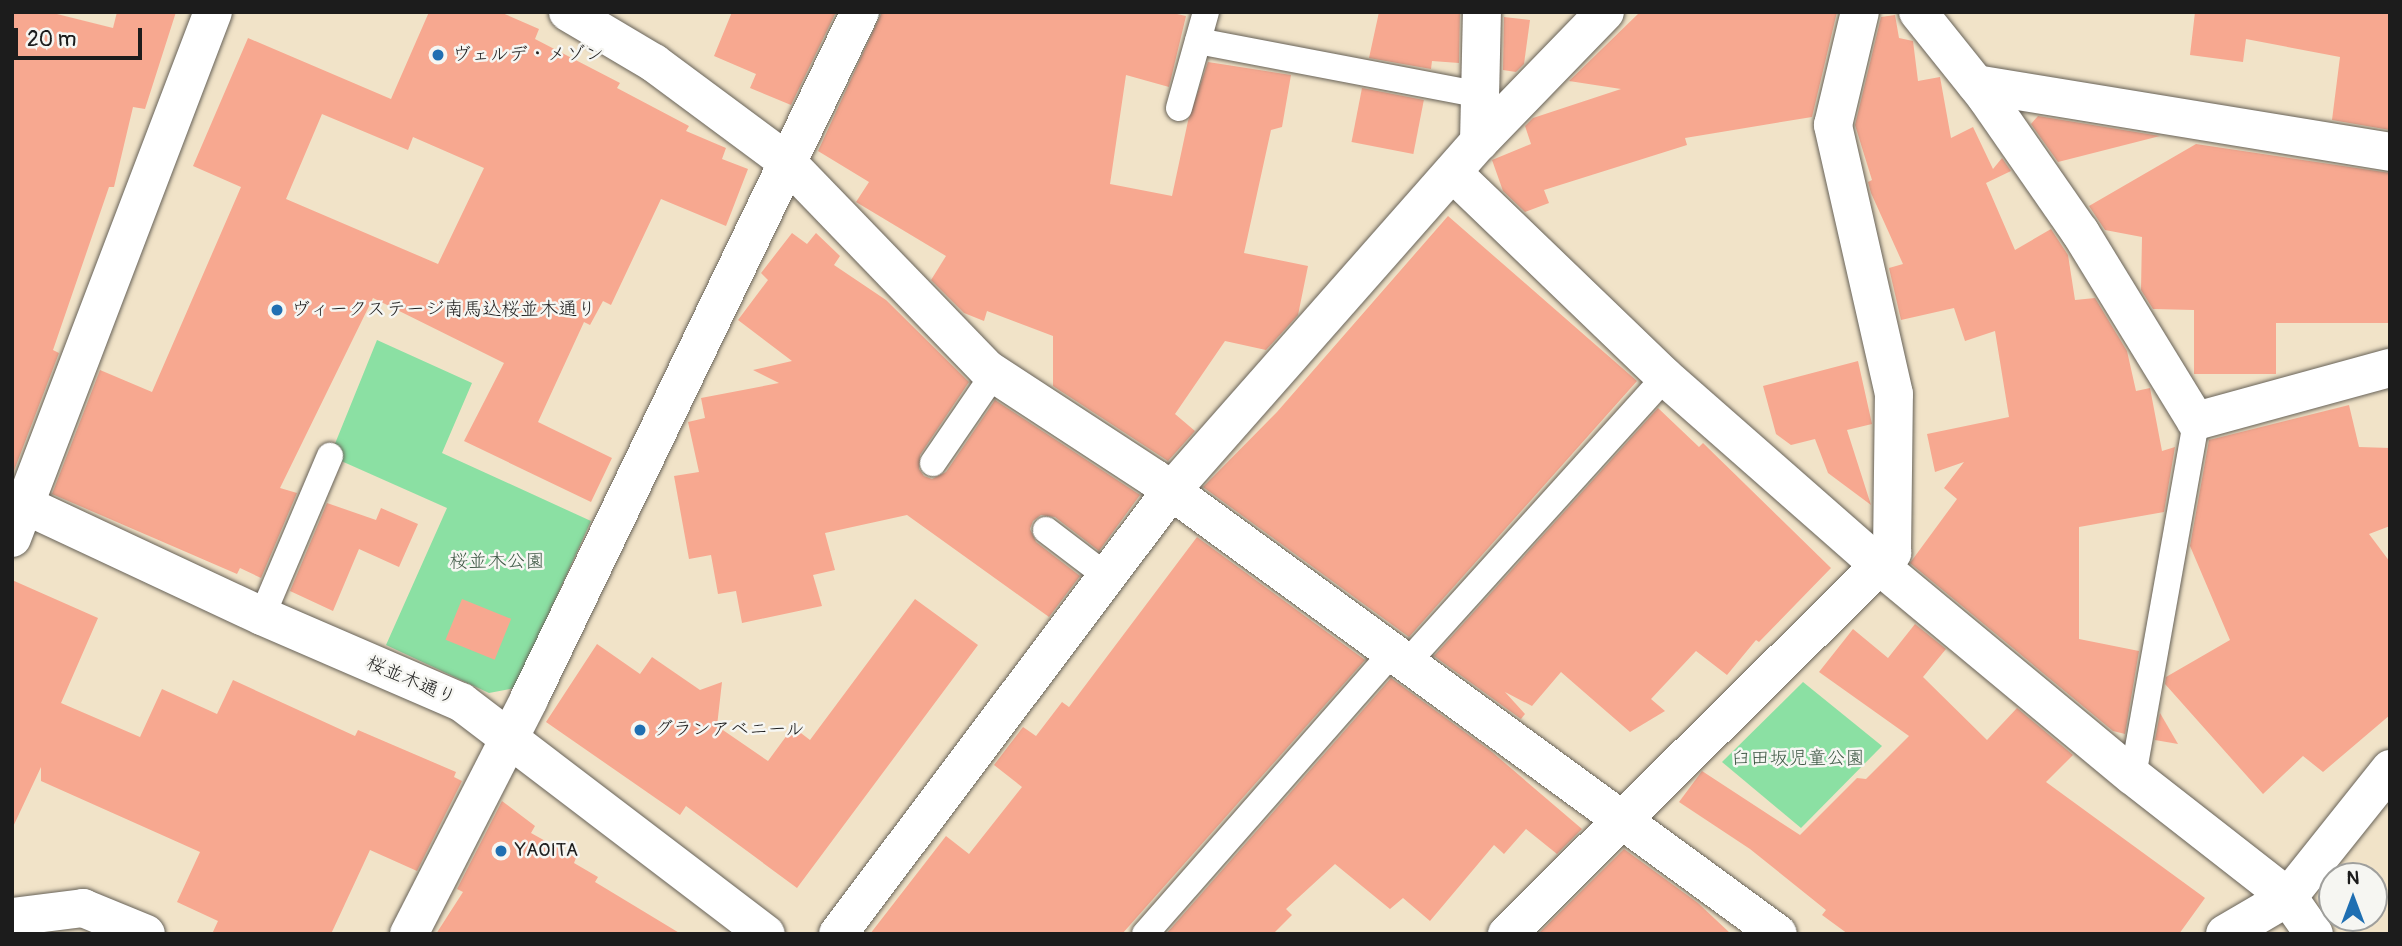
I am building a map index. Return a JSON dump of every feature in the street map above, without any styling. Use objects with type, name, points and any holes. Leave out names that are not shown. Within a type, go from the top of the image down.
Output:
[{"type":"street","points":[[17,514],[213,12]]},
{"type":"street","points":[[568,12],[654,63],[786,161],[994,374],[1171,491],[1397,660],[1778,934]]},
{"type":"street","points":[[409,934],[509,737],[860,12]]},
{"type":"street","points":[[1479,142],[1482,12]]},
{"type":"street","points":[[838,934],[1109,578],[1171,491],[1454,174],[1479,142],[1605,12]]},
{"type":"street","points":[[1507,934],[1623,824],[1892,553],[1894,394],[1833,125],[1860,12]]},
{"type":"street","points":[[1918,12],[1976,84],[2080,232],[2196,421],[2390,368]]},
{"type":"street","points":[[1976,84],[2390,152]]},
{"type":"street","points":[[1454,174],[1665,377],[1881,567],[2133,776],[2288,897],[2314,934]]},
{"type":"street","name":"桜並木通り","points":[[17,514],[461,702],[766,934]]},
{"type":"street","points":[[2225,934],[2288,897],[2390,769]]},
{"type":"street","points":[[12,917],[83,908],[146,934]]},
{"type":"lane","points":[[1179,108],[1206,12]]},
{"type":"lane","points":[[1198,41],[1480,95]]},
{"type":"lane","points":[[933,463],[994,374]]},
{"type":"lane","points":[[1145,934],[1397,660],[1665,377]]},
{"type":"lane","points":[[2133,776],[2196,421]]},
{"type":"lane","points":[[262,616],[330,456]]},
{"type":"lane","points":[[1046,530],[1109,578]]},
{"type":"green space","name":"桜並木公園","points":[[377,340],[472,383],[442,453],[591,521],[515,688],[489,693],[386,645],[447,508],[330,456]]},
{"type":"green space","name":"臼田坂児童公園","points":[[1803,682],[1882,746],[1801,828],[1722,762]]},
{"type":"building","points":[[12,12],[49,12],[113,28],[117,12],[176,12],[145,109],[133,107],[114,187],[109,187],[53,350],[59,353],[12,476]]},
{"type":"building","points":[[429,12],[500,12],[539,29],[535,39],[620,83],[617,88],[689,126],[686,131],[726,148],[722,159],[748,169],[726,226],[661,199],[611,305],[603,301],[590,325],[584,322],[538,422],[612,458],[591,502],[464,441],[504,363],[373,298],[280,488],[297,493],[261,578],[240,568],[237,574],[52,494],[100,370],[152,392],[241,187],[193,166],[248,38],[391,99]],"holes":[[[322,114],[408,150],[413,137],[484,168],[438,264],[286,199]]]},
{"type":"building","points":[[732,12],[836,12],[791,105],[750,88],[756,74],[714,56]]},
{"type":"building","points":[[882,12],[1168,12],[1186,16],[1169,87],[1126,75],[1110,184],[1172,196],[1188,121],[1208,62],[1291,75],[1282,127],[1271,130],[1244,253],[1308,266],[1298,315],[1266,350],[1225,341],[1175,414],[1195,431],[1168,461],[1053,386],[1053,336],[987,311],[984,321],[964,313],[931,280],[946,256],[856,202],[869,182],[818,151]]},
{"type":"building","points":[[1379,12],[1460,12],[1459,63],[1432,61],[1431,69],[1369,58]]},
{"type":"building","points":[[1640,12],[1837,12],[1812,117],[1685,138],[1687,145],[1544,190],[1549,203],[1525,212],[1503,191],[1492,160],[1531,144],[1525,126],[1533,118],[1621,89],[1569,81]]},
{"type":"building","points":[[2195,12],[2390,12],[2390,130],[2332,120],[2340,57],[2246,39],[2243,62],[2190,55]]},
{"type":"building","points":[[1895,15],[1899,38],[1913,41],[1918,81],[1940,77],[1951,138],[1973,127],[1993,169],[2002,158],[2011,171],[1986,183],[2015,250],[2051,229],[2068,255],[2075,300],[2095,298],[2127,351],[2136,391],[2150,388],[2162,451],[2175,447],[2164,512],[2079,527],[2079,639],[2139,651],[2125,734],[2113,731],[1910,563],[1957,499],[1944,488],[1964,462],[1935,472],[1927,434],[2009,417],[1995,331],[1965,341],[1954,308],[1901,320],[1889,268],[1903,264],[1871,193],[1868,182],[1872,180],[1855,125],[1881,17]]},
{"type":"building","points":[[1504,17],[1530,20],[1524,64],[1516,72],[1503,70]]},
{"type":"building","points":[[1362,88],[1424,100],[1413,154],[1352,142]]},
{"type":"building","points":[[2038,116],[2160,136],[2058,162],[2031,124]]},
{"type":"building","points":[[2196,144],[2390,173],[2390,323],[2276,323],[2276,374],[2194,374],[2194,310],[2153,309],[2141,290],[2142,237],[2105,230],[2089,206]]},
{"type":"building","points":[[1448,216],[1637,381],[1409,637],[1203,487],[1277,412]]},
{"type":"building","points":[[792,233],[807,244],[816,233],[840,256],[834,265],[886,300],[969,382],[920,455],[919,469],[924,476],[932,479],[946,472],[995,400],[1140,495],[1099,551],[1055,517],[1041,515],[1033,521],[1030,529],[1036,542],[1080,576],[1049,617],[907,515],[825,533],[835,570],[813,575],[822,606],[742,623],[736,591],[718,594],[711,555],[689,559],[674,476],[699,472],[688,422],[705,418],[701,398],[779,383],[753,370],[792,361],[738,320],[768,280],[761,273]]},
{"type":"building","points":[[1858,361],[1872,424],[1847,430],[1871,505],[1828,473],[1815,439],[1791,445],[1776,434],[1763,386]]},
{"type":"building","points":[[2349,405],[2359,447],[2390,448],[2390,526],[2369,534],[2390,562],[2390,715],[2323,772],[2303,756],[2263,794],[2165,684],[2166,677],[2230,640],[2190,546],[2209,440]]},
{"type":"building","points":[[1658,408],[1699,447],[1703,443],[1831,568],[1759,642],[1756,640],[1727,675],[1696,651],[1651,699],[1665,711],[1630,732],[1561,672],[1532,706],[1505,692],[1525,714],[1521,719],[1434,656]]},
{"type":"building","points":[[327,503],[376,520],[381,508],[418,524],[399,567],[359,549],[333,611],[290,591]]},
{"type":"building","points":[[1197,537],[1365,660],[1122,934],[870,934],[946,836],[969,854],[1022,787],[994,765],[1023,727],[1036,736],[1062,702],[1069,707]]},
{"type":"building","points":[[12,580],[98,618],[61,703],[140,737],[162,689],[217,714],[233,680],[355,736],[358,730],[456,772],[454,777],[462,781],[417,871],[370,850],[331,934],[212,934],[218,921],[177,902],[200,852],[41,781],[41,767],[12,829]]},
{"type":"building","points":[[462,599],[511,619],[495,660],[446,640]]},
{"type":"building","points":[[915,599],[978,645],[797,888],[686,806],[680,815],[546,722],[597,644],[640,674],[652,657],[700,690],[722,682],[717,726],[768,761],[793,727],[810,740]]},
{"type":"building","points":[[1915,624],[1946,649],[1923,677],[1987,740],[2017,708],[2073,755],[2046,782],[2205,898],[2179,934],[1848,934],[1822,915],[1826,910],[1750,849],[1679,802],[1702,771],[1800,835],[1857,778],[1866,779],[1909,736],[1819,672],[1853,629],[1888,658]]},
{"type":"building","points":[[1391,678],[1492,752],[1582,829],[1557,854],[1526,829],[1504,854],[1494,845],[1430,921],[1403,898],[1390,909],[1335,864],[1286,909],[1292,915],[1273,934],[1166,934]]},
{"type":"building","points":[[2160,713],[2178,744],[2155,740]]},
{"type":"building","points":[[502,801],[535,826],[531,833],[576,858],[574,863],[598,877],[595,882],[681,934],[436,934],[463,892],[457,889]]},
{"type":"building","points":[[1624,849],[1698,903],[1731,934],[1538,934]]},
{"type":"place","name":"ヴェルデ・メゾン","points":[[438,55]]},
{"type":"place","name":"ヴィークステージ南馬込桜並木通り","points":[[277,310]]},
{"type":"place","name":"グランアベニール","points":[[640,730]]},
{"type":"place","name":"YAOITA","points":[[501,851]]}]
